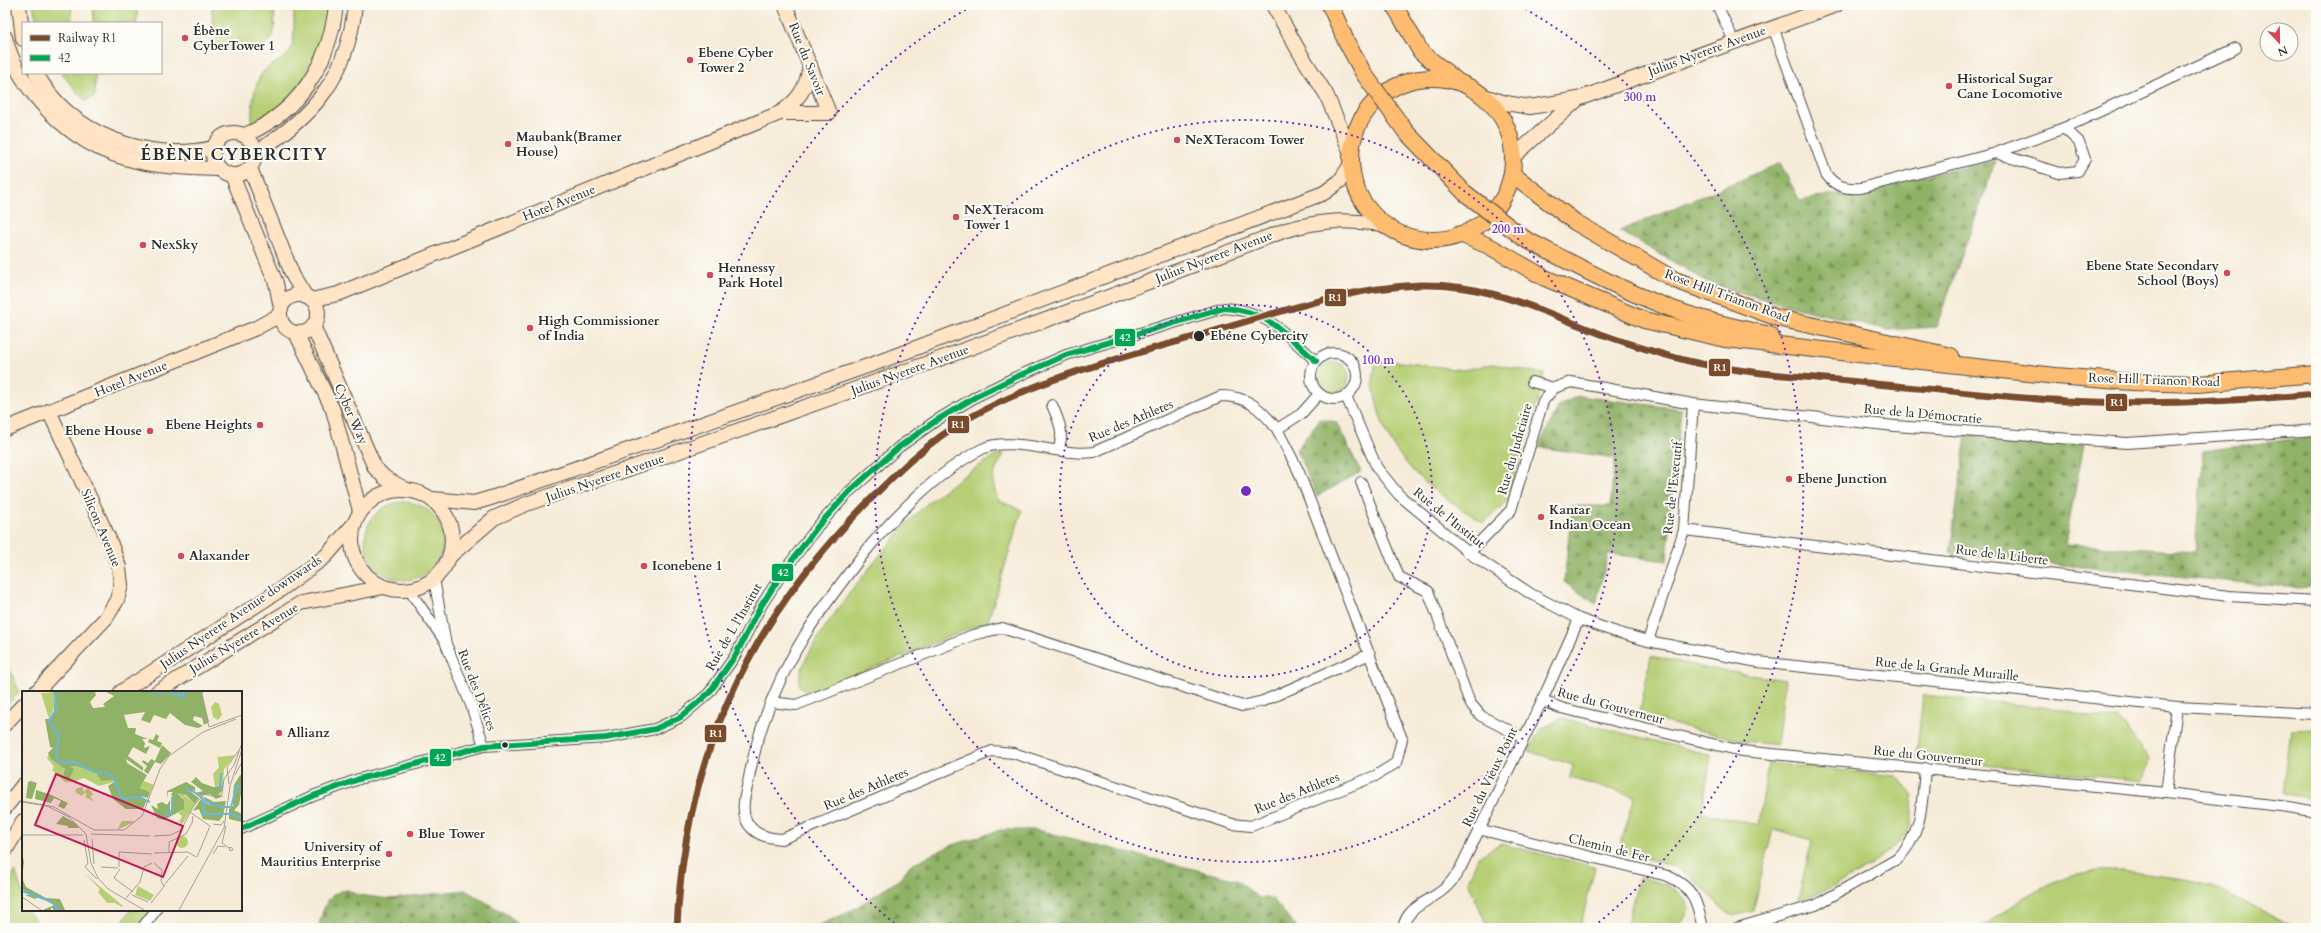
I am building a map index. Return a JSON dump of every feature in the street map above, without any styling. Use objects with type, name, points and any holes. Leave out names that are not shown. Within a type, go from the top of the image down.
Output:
[{"type":"main road","points":[[19,5],[22,30]]},
{"type":"main road","points":[[244,135],[280,114],[311,80],[326,53],[336,5]]},
{"type":"main road","points":[[5,37],[13,61],[36,96],[74,133],[94,146],[125,158],[192,168],[219,169],[232,175],[245,172],[250,168],[255,153],[289,129],[316,104],[332,80],[350,41],[355,5]]},
{"type":"main road","name":"Rue du Savoir","points":[[785,5],[829,113]]},
{"type":"main road","points":[[1273,5],[1300,53],[1326,94],[1351,158]]},
{"type":"main road","points":[[1330,5],[1346,41],[1364,74],[1406,132],[1465,193],[1525,239],[1620,287],[1663,305],[1741,328],[1862,355]]},
{"type":"main road","points":[[1394,5],[1421,52],[1459,82]]},
{"type":"main road","name":"Julius Nyerere Avenue","points":[[433,499],[474,503],[494,497],[876,363],[1324,193],[1340,181],[1351,158],[1356,129],[1369,108],[1387,91],[1410,81],[1434,78],[1459,82],[1483,96],[1506,103],[1530,107],[1578,99],[1836,5]]},
{"type":"main road","name":"Hotel Avenue","points":[[309,298],[338,294],[780,113],[793,104],[803,93],[808,80],[810,65]]},
{"type":"main road","points":[[37,74],[42,84],[72,117],[114,139],[143,150],[172,153],[213,148]]},
{"type":"main road","name":"Julius Nyerere Avenue","points":[[1351,158],[1355,186],[1367,207],[1383,224],[1397,232],[1429,240],[1460,234],[1484,221],[1502,200],[1512,174],[1513,157],[1509,134],[1499,113],[1483,96]]},
{"type":"main road","name":"Julius Nyerere Avenue","points":[[1513,157],[1578,99]]},
{"type":"main road","name":"Hotel Avenue","points":[[780,113],[829,113]]},
{"type":"main road","points":[[219,169],[213,159],[213,148],[216,142],[225,134],[237,133],[244,135],[251,142],[255,153]]},
{"type":"main road","points":[[250,168],[293,276],[309,298],[317,310],[316,321],[308,330],[286,320],[284,303],[294,296],[309,298]]},
{"type":"main road","name":"Rose Hill Trianon Road","points":[[1512,174],[1575,222],[1682,282],[1778,318],[2039,374]]},
{"type":"main road","name":"Cyber Way","points":[[232,175],[276,283],[286,320],[333,410],[360,511]]},
{"type":"main road","name":"Julius Nyerere Avenue","points":[[450,556],[494,518],[526,504],[863,387],[1113,296],[1286,230],[1314,222],[1342,219],[1383,224]]},
{"type":"main road","points":[[1460,234],[1489,246],[1545,278],[1644,320],[1725,339],[1862,355]]},
{"type":"main road","name":"Hotel Avenue","points":[[316,321],[338,294]]},
{"type":"main road","name":"Hotel Avenue","points":[[5,429],[256,328],[286,320]]},
{"type":"main road","name":"Cyber Way","points":[[316,321],[375,468],[385,478],[405,489]]},
{"type":"main road","name":"Rose Hill Trianon Road","points":[[1862,355],[2039,374],[2132,382],[2198,384],[2316,374]]},
{"type":"main road","name":"Silicon Avenue","points":[[37,691],[106,618],[117,600],[122,585],[119,567],[109,539],[49,411]]},
{"type":"main road","points":[[405,489],[420,492],[433,499],[444,510],[451,525],[453,540],[450,556],[444,569],[434,579],[422,586],[409,590],[396,590],[384,587],[365,574],[354,554],[351,539],[354,524],[360,511],[372,499],[388,491],[405,489]]},
{"type":"main road","name":"Julius Nyerere Avenue downwards","points":[[123,691],[280,590],[326,556],[354,524]]},
{"type":"main road","name":"Julius Nyerere Avenue","points":[[159,691],[301,603],[384,587]]},
{"type":"main road","points":[[5,724],[22,706]]},
{"type":"main road","points":[[5,808],[22,786]]},
{"type":"main road","points":[[5,851],[22,823]]},
{"type":"street","points":[[1717,5],[1734,41]]},
{"type":"street","points":[[1773,27],[1826,174],[1831,181],[1842,187],[1861,188],[1996,153],[2064,128],[2236,48]]},
{"type":"street","points":[[1996,153],[2060,173],[2078,171],[2085,159],[2079,142],[2064,128]]},
{"type":"street","name":"Rue de L l'Institut","points":[[242,829],[313,796],[359,779],[484,746],[606,738],[655,728],[681,717],[709,694],[735,656],[761,606],[781,575],[818,526],[850,491],[899,447],[936,420],[977,396],[1066,355],[1224,308],[1239,309],[1265,317],[1316,361]]},
{"type":"street","points":[[1335,352],[1349,356],[1357,369],[1358,377],[1352,391],[1346,396],[1333,400],[1319,394],[1311,382],[1310,374],[1316,361],[1328,353],[1335,352]]},
{"type":"street","points":[[1532,382],[1554,388]]},
{"type":"street","name":"Rue de la Démocratie","points":[[1554,388],[1571,382],[1693,404],[1895,426],[2127,443],[2316,430]]},
{"type":"street","name":"Rue du Judiciaire","points":[[1469,553],[1511,510],[1543,401],[1554,388]]},
{"type":"street","points":[[1277,429],[1301,414],[1319,394]]},
{"type":"street","name":"Rue des Athletes","points":[[1221,396],[1237,396],[1256,407],[1277,429],[1298,470],[1402,739],[1396,762],[1375,776],[1251,826],[1232,824],[1013,753],[992,751],[782,839],[765,837],[754,830],[746,820],[743,806],[754,748],[771,702],[805,635],[861,557],[911,503],[947,469],[984,448],[1005,444],[1080,454],[1094,452],[1221,396]]},
{"type":"street","name":"Rue de l'Institut","points":[[1346,396],[1377,468],[1399,495],[1469,553],[1532,594],[1579,620]]},
{"type":"street","name":"Rue de l'Executif","points":[[1648,641],[1684,530],[1693,404]]},
{"type":"street","points":[[1052,405],[1061,428],[1062,440],[1058,450]]},
{"type":"street","points":[[1361,482],[1399,577],[1428,591],[1470,703],[1481,716],[1524,738]]},
{"type":"street","name":"Rue de la Liberte","points":[[1684,530],[2229,596],[2316,601]]},
{"type":"street","name":"Rue des Délices","points":[[434,579],[446,644],[471,705],[484,746]]},
{"type":"street","name":"Rue des Délices","points":[[409,590],[446,644]]},
{"type":"street","name":"Rue du Vieux Point","points":[[1403,928],[1407,916],[1415,907],[1444,889],[1454,879],[1542,702],[1579,620]]},
{"type":"street","name":"Rue de la Grande Muraille","points":[[1579,620],[1648,641],[1758,662],[2177,707],[2316,714]]},
{"type":"street","points":[[771,702],[796,705],[974,635],[1002,628],[1242,706],[1263,701],[1370,654]]},
{"type":"street","name":"Rue du Gouverneur","points":[[1542,702],[1568,710],[1742,751],[2166,793],[2289,807],[2316,812]]},
{"type":"street","points":[[2166,793],[2177,707]]},
{"type":"street","points":[[1737,928],[1816,905],[1897,859],[1907,849],[1918,826],[1925,768]]},
{"type":"street","name":"Chemin de Fer","points":[[1478,829],[1668,876],[1682,882],[1698,905],[1703,928]]},
{"type":"street","points":[[142,928],[155,911]]},
{"type":"green space","points":[[33,5],[71,5],[72,22],[37,22]]},
{"type":"green space","points":[[93,5],[137,5],[137,22],[94,22]]},
{"type":"green space","points":[[212,5],[275,5],[274,33],[271,40],[265,45],[257,48],[238,49],[213,47]]},
{"type":"green space","points":[[294,5],[330,5],[321,46],[309,72],[292,95],[276,111],[252,126],[253,98],[260,77],[263,72],[288,54],[293,44]]},
{"type":"green space","points":[[62,74],[95,74],[95,96],[85,101]]},
{"type":"green space","points":[[1996,161],[1936,327],[1888,330],[1801,309],[1713,285],[1620,231],[1780,163],[1800,201]]},
{"type":"green space","points":[[1376,359],[1463,370],[1493,364],[1544,374],[1540,393],[1506,502],[1484,523],[1432,488],[1403,460],[1383,425],[1377,404],[1373,388]]},
{"type":"green space","points":[[1334,362],[1340,363],[1348,371],[1348,383],[1340,391],[1334,392],[1328,391],[1320,383],[1319,377],[1320,371],[1328,363]]},
{"type":"green space","points":[[1579,396],[1681,409],[1667,561],[1608,554],[1596,604],[1564,582],[1572,506],[1610,506],[1615,458],[1538,447],[1560,404]]},
{"type":"green space","points":[[1320,419],[1336,422],[1361,472],[1317,496],[1296,450]]},
{"type":"green space","points":[[1966,434],[2084,444],[2065,544],[2195,552],[2203,451],[2316,436],[2316,586],[2298,588],[1950,554]]},
{"type":"green space","points":[[1004,454],[995,472],[993,482],[994,487],[999,501],[1022,510],[988,621],[820,690],[801,688],[801,671],[814,644],[836,611],[888,545],[920,510],[938,494],[987,461],[997,455]]},
{"type":"green space","points":[[396,502],[412,502],[426,508],[437,519],[443,533],[443,549],[437,563],[426,574],[412,580],[396,580],[382,574],[371,563],[365,549],[365,533],[371,519],[382,508]]},
{"type":"green space","points":[[1651,656],[1706,668],[1785,680],[1777,745],[1744,741],[1639,716]]},
{"type":"green space","points":[[5,657],[19,692],[5,707]]},
{"type":"green space","points":[[1923,695],[2061,709],[2096,719],[2118,718],[2149,758],[2144,781],[1916,758]]},
{"type":"green space","points":[[1562,718],[1711,755],[1702,813],[1759,825],[1768,763],[1897,776],[1913,795],[1912,817],[1909,829],[1891,849],[1859,872],[1810,897],[1798,900],[1812,840],[1773,829],[1753,911],[1733,916],[1726,912],[1691,877],[1675,867],[1656,861],[1618,853],[1635,796],[1570,778],[1573,765],[1528,751],[1540,730]]},
{"type":"green space","points":[[2316,729],[2316,799],[2283,794],[2291,730]]},
{"type":"green space","points":[[1000,830],[1037,830],[1237,880],[1259,898],[1272,898],[1297,928],[813,928],[849,912],[899,880],[910,865],[950,846]]},
{"type":"green space","points":[[1501,844],[1595,867],[1580,928],[1488,928],[1468,882],[1478,857]]},
{"type":"green space","points":[[15,870],[22,892],[22,911],[29,911],[40,928],[5,928],[5,897]]},
{"type":"green space","points":[[2125,871],[2191,880],[2221,890],[2295,928],[1981,928],[2028,896],[2053,883],[2091,872]]},
{"type":"green space","points":[[1639,877],[1670,887],[1682,896],[1689,910],[1679,928],[1626,928]]},
{"type":"green space","points":[[348,890],[357,895],[390,899],[465,890],[511,917],[519,928],[318,928],[324,908],[330,898],[340,891]]},
{"type":"green space","points":[[130,911],[155,911],[142,928],[118,928]]},
{"type":"rail line","name":"R1","points":[[677,928],[682,867],[693,809],[708,753],[729,700],[754,649],[785,600],[821,553],[862,508],[912,459],[940,437],[969,418],[997,404],[1054,379],[1084,369],[1310,303],[1364,291],[1419,285],[1468,288],[1491,293],[1534,307],[1601,334],[1649,350],[1697,363],[1741,370],[2019,398],[2066,401],[2128,403],[2191,402],[2316,394]]},
{"type":"transit line","name":"42","points":[[242,829],[313,796],[359,779],[484,746],[606,738],[655,729],[681,717],[709,693],[735,656],[761,606],[781,575],[818,526],[850,491],[899,447],[937,420],[977,396],[1066,355],[1224,308],[1252,313],[1264,319],[1285,333],[1316,361]]},
{"type":"place","name":"Ébène CyberTower 1","points":[[185,38]]},
{"type":"place","name":"Ebene Cyber Tower 2","points":[[690,60]]},
{"type":"place","name":"Historical Sugar Cane Locomotive","points":[[1949,86]]},
{"type":"place","name":"NeXTeracom Tower","points":[[1177,140]]},
{"type":"place","name":"Maubank(Bramer House)","points":[[508,144]]},
{"type":"place","name":"NeXTeracom Tower 1","points":[[956,217]]},
{"type":"place","name":"NexSky","points":[[143,245]]},
{"type":"place","name":"Ebene State Secondary School (Boys)","points":[[2227,273]]},
{"type":"place","name":"Hennessy Park Hotel","points":[[710,275]]},
{"type":"place","name":"High Commissioner of India","points":[[530,328]]},
{"type":"place","name":"Ebéne Cybercity","points":[[1199,336]]},
{"type":"place","name":"Ebene Heights","points":[[260,425]]},
{"type":"place","name":"Ebene House","points":[[150,431]]},
{"type":"place","name":"Ebene Junction","points":[[1789,479]]},
{"type":"place","name":"Kantar Indian Ocean","points":[[1541,517]]},
{"type":"place","name":"Alaxander","points":[[181,556]]},
{"type":"place","name":"Iconebene 1","points":[[644,566]]},
{"type":"place","name":"Allianz","points":[[279,733]]},
{"type":"place","name":"Blue Tower","points":[[410,834]]},
{"type":"place","name":"University of Mauritius Enterprise","points":[[389,854]]},
{"type":"district","name":"ÉBÈNE CYBERCITY","points":[[234,154]]}]
